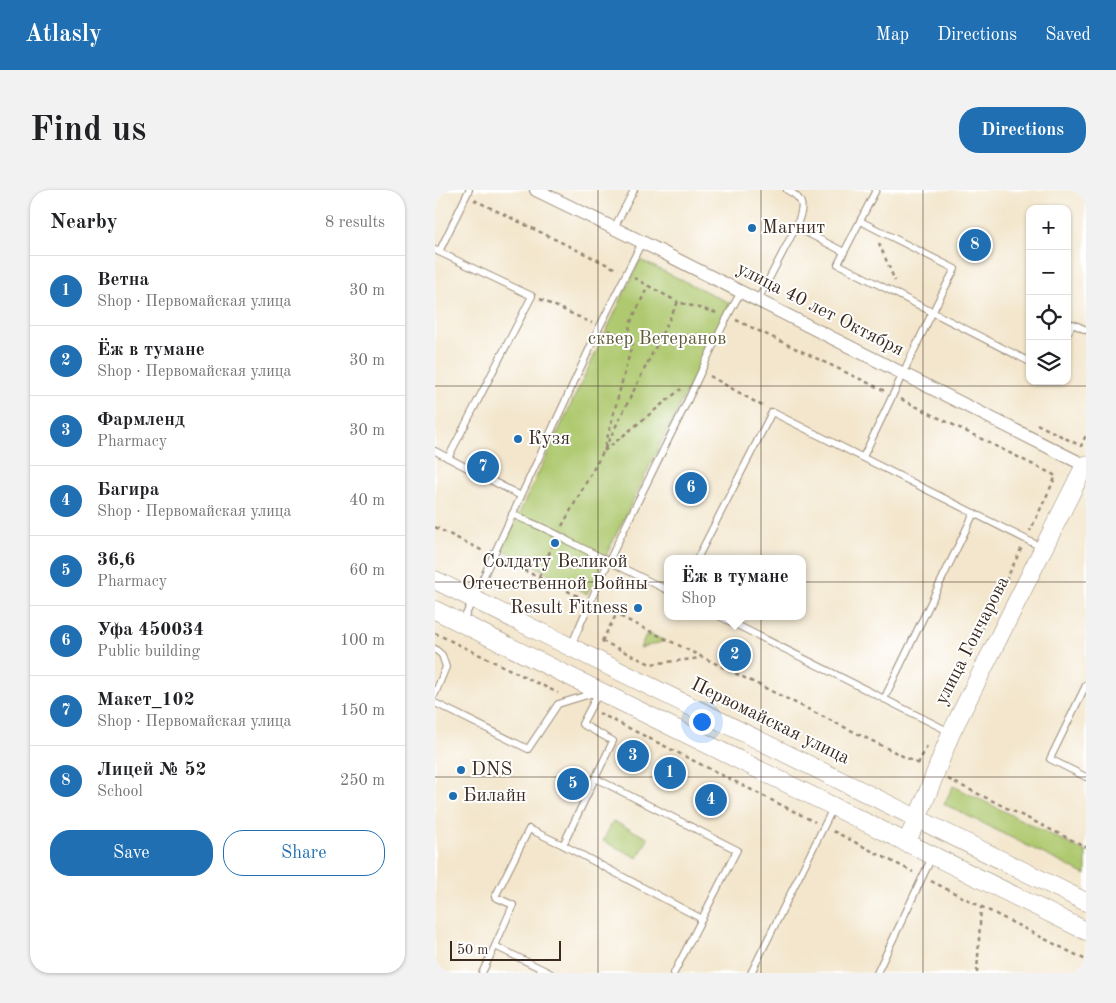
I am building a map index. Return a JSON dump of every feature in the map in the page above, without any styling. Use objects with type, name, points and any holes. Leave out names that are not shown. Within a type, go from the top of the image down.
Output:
[{"type":"main road","name":"улица Гончарова","points":[[906,842],[918,819],[934,772],[951,733],[1086,465]]},
{"type":"main road","name":"Первомайская улица","points":[[435,580],[1086,902]]},
{"type":"main road","points":[[435,610],[1086,932]]},
{"type":"street","name":"улица 40 лет Октября","points":[[536,190],[1086,465]]},
{"type":"lane","points":[[614,228],[634,190]]},
{"type":"lane","points":[[758,300],[796,227],[802,208],[799,193],[787,190]]},
{"type":"lane","points":[[876,190],[838,264],[1026,360]]},
{"type":"lane","points":[[448,458],[532,296],[437,251],[468,193]]},
{"type":"lane","points":[[860,221],[955,270],[931,312],[894,395],[863,457]]},
{"type":"lane","points":[[796,227],[844,252]]},
{"type":"lane","points":[[462,623],[600,326],[642,242]]},
{"type":"lane","points":[[571,647],[608,561],[702,372],[727,315],[741,292]]},
{"type":"lane","points":[[1071,327],[1073,324],[1086,330]]},
{"type":"lane","points":[[699,555],[772,412],[1043,548]]},
{"type":"lane","points":[[435,451],[521,496]]},
{"type":"lane","points":[[883,699],[974,513]]},
{"type":"lane","points":[[512,514],[545,530],[558,534],[568,541],[664,589]]},
{"type":"lane","points":[[727,620],[951,733]]},
{"type":"lane","points":[[435,648],[441,655],[446,667],[435,694]]},
{"type":"lane","points":[[1086,685],[1050,759],[1086,777]]},
{"type":"lane","points":[[435,702],[528,749],[558,704],[600,691]]},
{"type":"lane","points":[[563,845],[613,741],[582,724],[600,691]]},
{"type":"lane","points":[[595,778],[737,850],[674,973]]},
{"type":"lane","points":[[751,973],[833,806]]},
{"type":"lane","points":[[482,973],[513,905],[495,897],[529,829],[563,845],[701,919]]},
{"type":"lane","points":[[877,973],[933,856]]},
{"type":"lane","points":[[495,946],[550,973]]},
{"type":"path","points":[[468,193],[679,302],[727,315]]},
{"type":"path","points":[[872,227],[901,296]]},
{"type":"path","points":[[603,452],[633,341],[629,326],[648,286]]},
{"type":"path","points":[[532,296],[633,341]]},
{"type":"path","points":[[539,577],[558,534],[603,452],[679,302]]},
{"type":"path","points":[[603,452],[702,372],[772,412]]},
{"type":"path","points":[[435,527],[1086,847]]},
{"type":"path","points":[[435,633],[572,700]]},
{"type":"path","points":[[602,641],[650,664],[702,658]]},
{"type":"path","points":[[590,709],[1086,960]]},
{"type":"path","points":[[977,973],[981,906]]},
{"type":"green space","name":"сквер Ветеранов","points":[[640,260],[730,303],[587,594],[502,549]]},
{"type":"green space","points":[[647,633],[665,641],[640,648]]},
{"type":"green space","points":[[953,786],[1086,852],[1086,875],[944,804]]},
{"type":"green space","points":[[613,821],[648,838],[638,858],[603,841]]},
{"type":"place","name":"Магнит","points":[[752,228]]},
{"type":"place","name":"Лицей № 52","points":[[975,245]]},
{"type":"place","name":"Кузя","points":[[518,439]]},
{"type":"place","name":"Макет_102","points":[[483,467]]},
{"type":"place","name":"Уфа 450034","points":[[691,488]]},
{"type":"place","name":"Солдату Великой Отечественной Войны","points":[[555,543]]},
{"type":"place","name":"Result Fitness","points":[[638,608]]},
{"type":"place","name":"Ёж в тумане","points":[[735,655]]},
{"type":"place","name":"Фармленд","points":[[633,756]]},
{"type":"place","name":"DNS","points":[[461,770]]},
{"type":"place","name":"Ветна","points":[[670,773]]},
{"type":"place","name":"36,6","points":[[573,784]]},
{"type":"place","name":"Билайн","points":[[453,796]]},
{"type":"place","name":"Багира","points":[[711,800]]}]
